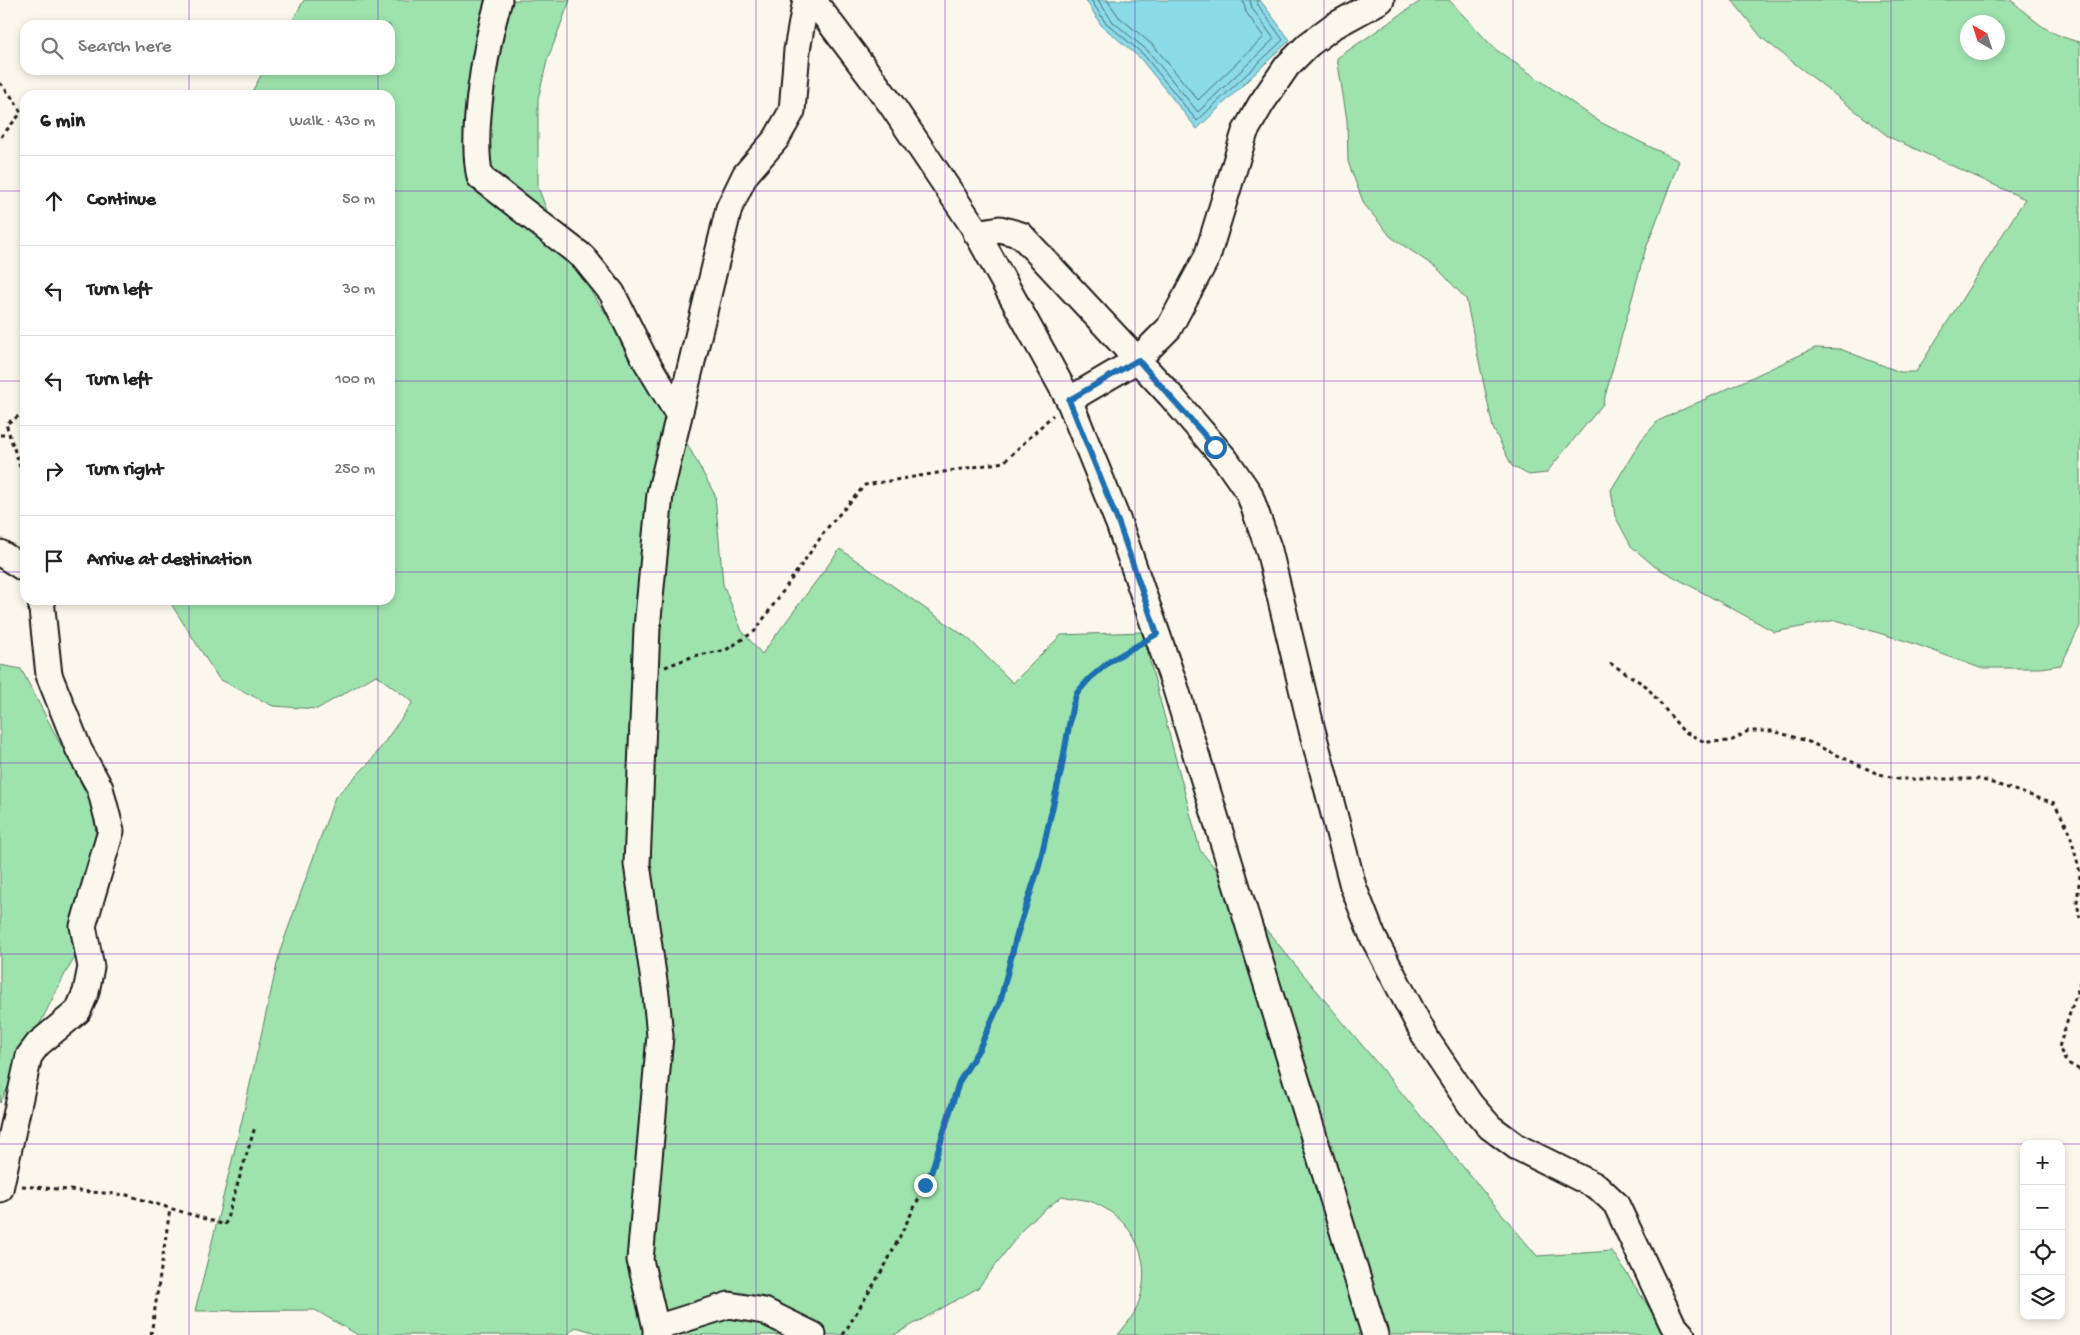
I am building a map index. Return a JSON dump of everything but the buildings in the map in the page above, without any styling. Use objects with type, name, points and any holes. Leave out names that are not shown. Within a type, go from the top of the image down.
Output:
[{"type":"street","points":[[499,0],[484,73],[476,128],[477,166],[480,177],[583,257],[612,293],[644,356],[678,414]]},
{"type":"street","points":[[806,0],[797,50],[792,111],[776,139],[745,175],[729,208],[660,494],[645,674],[637,864],[660,1036],[640,1260],[656,1332],[729,1305],[764,1311],[813,1335]]},
{"type":"street","points":[[812,0],[891,104],[976,233],[1069,400],[1119,524],[1178,696],[1375,1335]]},
{"type":"street","points":[[1069,400],[1138,360],[1169,328],[1208,257],[1245,132],[1272,89],[1287,66],[1308,45],[1332,27],[1382,0]]},
{"type":"street","points":[[976,233],[1000,229],[1020,235],[1138,360],[1226,460],[1249,493],[1269,550],[1312,730],[1353,886],[1373,937],[1427,1040],[1470,1104],[1490,1127],[1517,1147],[1598,1187],[1616,1204],[1673,1325],[1682,1335]]},
{"type":"street","points":[[0,553],[20,566]]},
{"type":"street","points":[[1,1186],[29,1056],[38,1044],[78,1012],[86,992],[91,967],[83,926],[110,831],[100,788],[79,750],[49,675],[42,605]]},
{"type":"path","points":[[0,83],[15,101],[20,113],[0,138]]},
{"type":"path","points":[[645,674],[694,656],[726,650],[755,631],[828,527],[865,485],[1004,462],[1069,400]]},
{"type":"path","points":[[20,415],[6,424],[20,465]]},
{"type":"path","points":[[0,435],[9,435]]},
{"type":"path","points":[[843,1335],[886,1264],[932,1170],[959,1082],[979,1049],[1000,1002],[1016,938],[1039,866],[1061,771],[1072,708],[1077,693],[1089,679],[1110,661],[1157,634]]},
{"type":"path","points":[[1610,663],[1646,686],[1683,731],[1705,742],[1731,741],[1748,731],[1773,732],[1807,741],[1876,773],[1898,779],[1980,779],[2054,803],[2069,830],[2080,874],[2077,902],[2080,918]]},
{"type":"path","points":[[2080,982],[2059,1047],[2066,1062],[2080,1070]]},
{"type":"path","points":[[1,1186],[127,1195],[225,1225],[255,1127]]},
{"type":"path","points":[[151,1335],[170,1209]]},
{"type":"green space","points":[[304,0],[570,0],[547,61],[538,99],[538,187],[561,248],[655,385],[715,495],[723,584],[742,631],[762,654],[840,549],[969,639],[1013,683],[1061,635],[1142,632],[1200,850],[1537,1256],[1612,1251],[1667,1335],[1118,1335],[1132,1316],[1140,1297],[1143,1282],[1143,1266],[1140,1252],[1134,1238],[1125,1225],[1113,1214],[1095,1203],[1062,1196],[1026,1225],[978,1288],[894,1335],[603,1335],[576,1327],[567,1335],[358,1335],[315,1310],[195,1311],[241,1124],[280,951],[335,797],[371,761],[413,702],[376,675],[317,709],[273,706],[219,679],[173,607],[173,605],[395,605],[395,90],[253,90],[261,75],[395,75],[395,20],[293,20]]},
{"type":"green space","points":[[1422,0],[1449,0],[1495,49],[1600,122],[1679,161],[1645,251],[1603,404],[1546,473],[1529,475],[1512,466],[1493,428],[1466,299],[1438,269],[1391,237],[1364,204],[1348,162],[1347,120],[1337,58]]},
{"type":"green space","points":[[1732,0],[2011,0],[2035,21],[2050,31],[2080,42],[2080,626],[2061,665],[2040,668],[1980,668],[1912,643],[1836,620],[1775,632],[1654,566],[1631,546],[1615,516],[1611,490],[1642,439],[1658,421],[1815,348],[1840,349],[1900,372],[1916,372],[2025,199],[1889,137],[1762,38]]},
{"type":"green space","points":[[0,665],[21,669],[93,806],[102,894],[88,936],[65,974],[0,1103]]},
{"type":"water","points":[[1086,0],[1260,0],[1290,40],[1197,129],[1140,58],[1101,25]]},
{"type":"route","points":[[925,1185],[932,1170],[959,1082],[979,1049],[1000,1002],[1016,938],[1031,897],[1039,866],[1061,771],[1072,708],[1077,693],[1089,679],[1110,661],[1157,634],[1119,524],[1069,400],[1138,360],[1215,447]]}]
